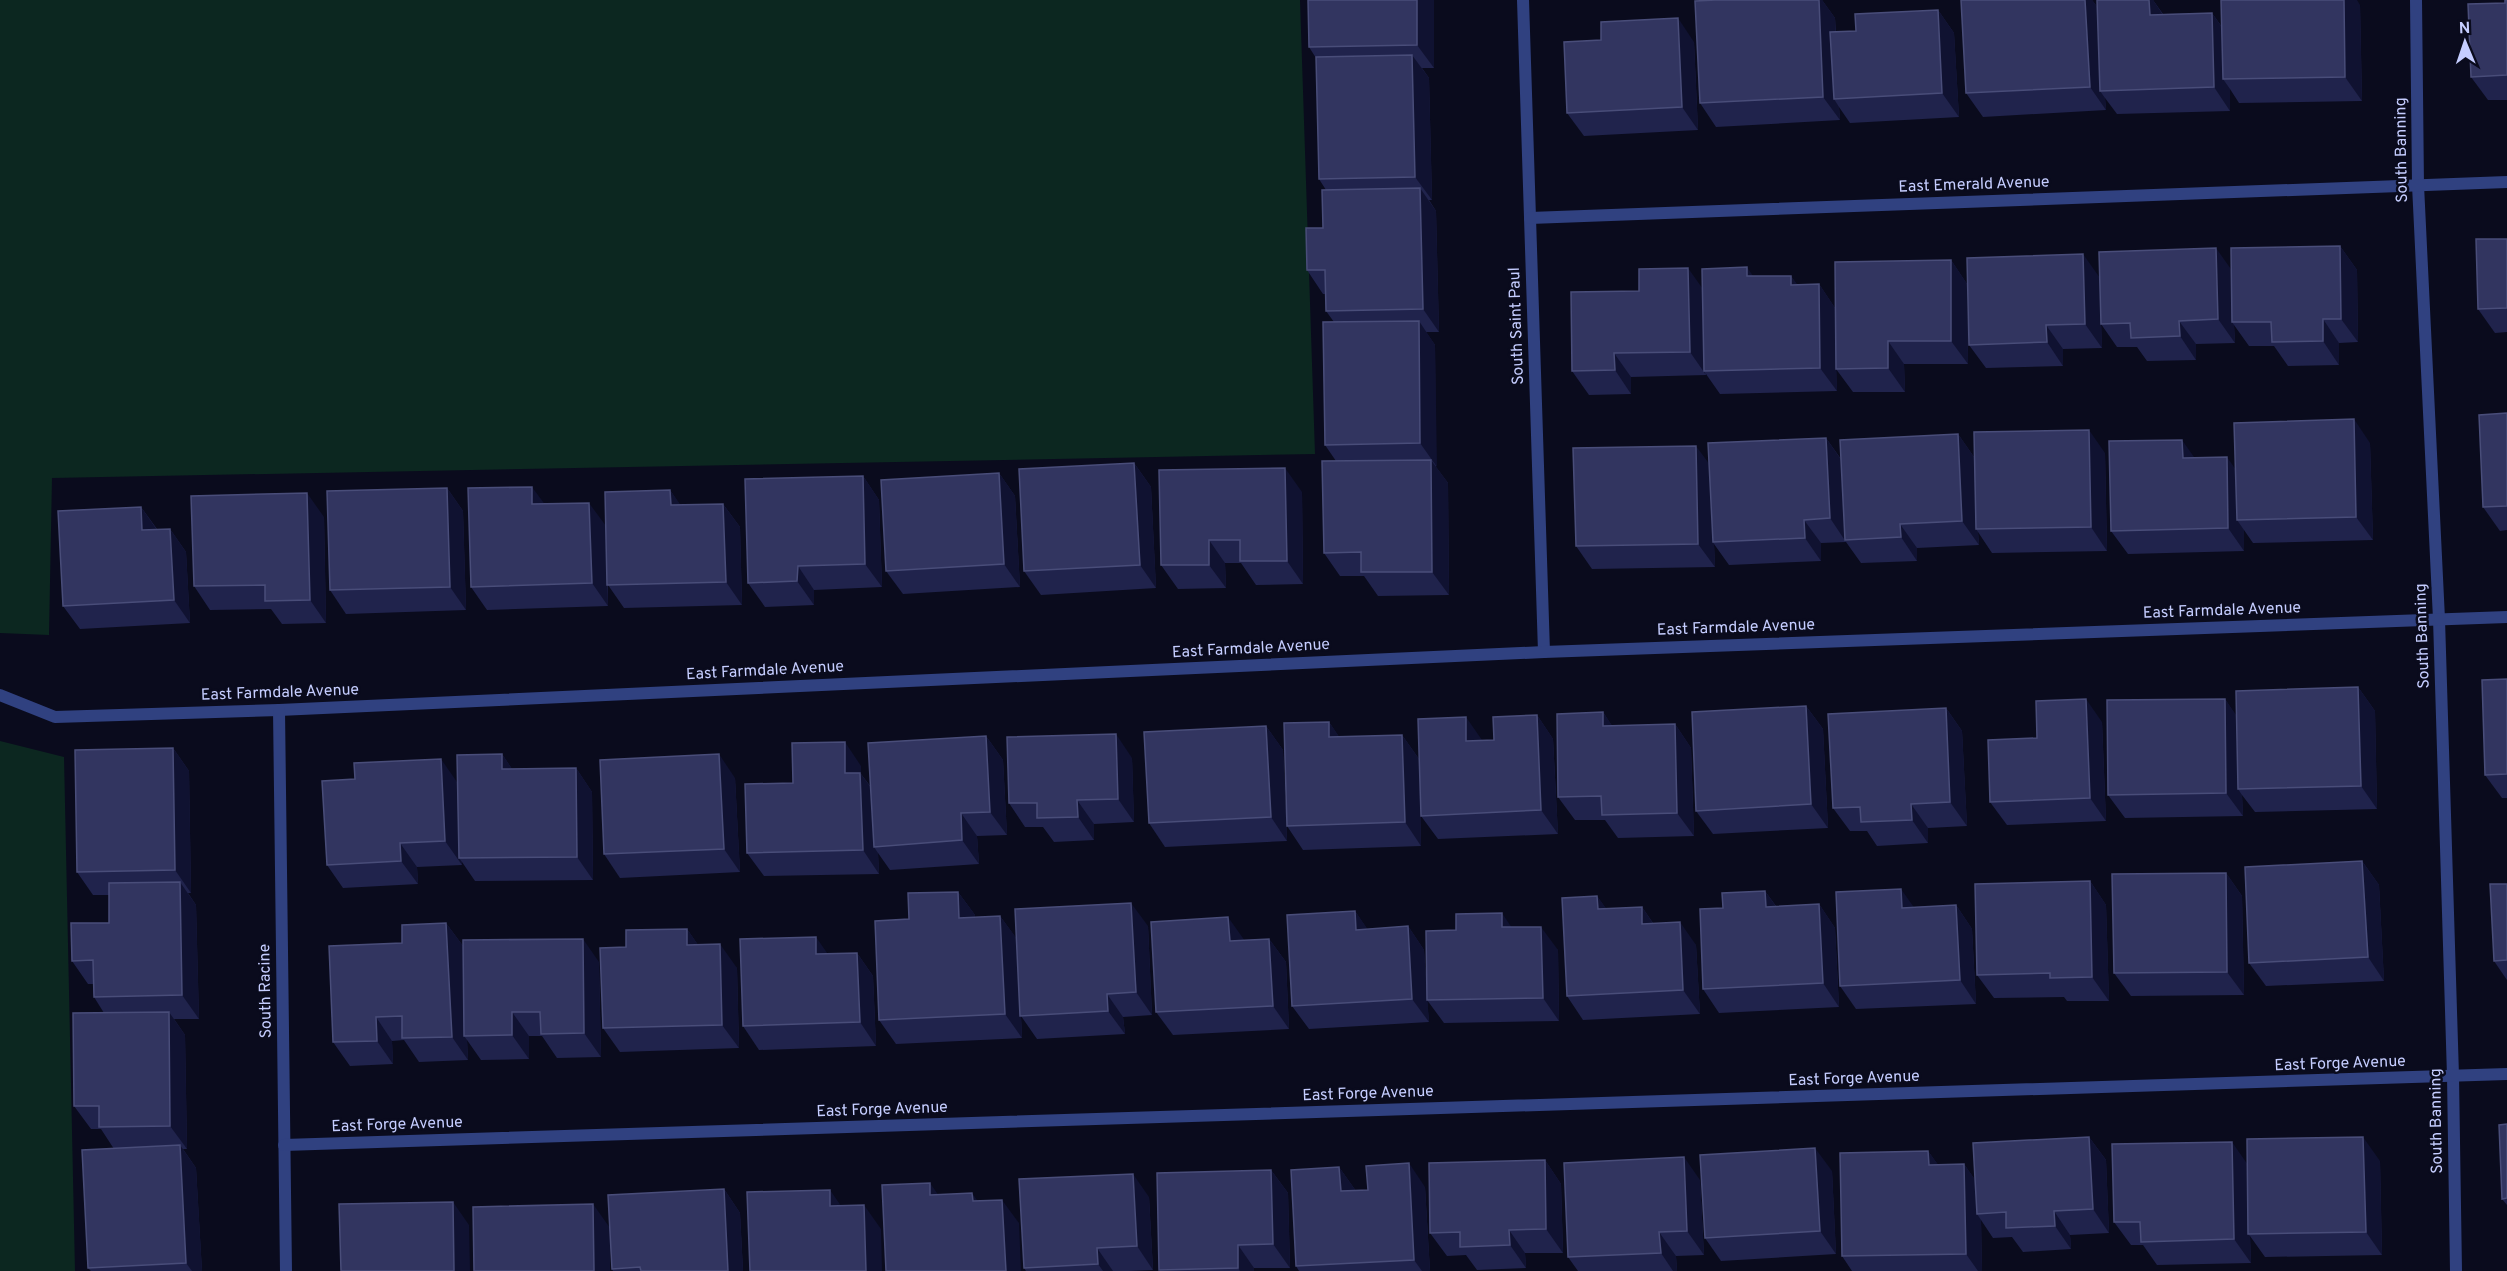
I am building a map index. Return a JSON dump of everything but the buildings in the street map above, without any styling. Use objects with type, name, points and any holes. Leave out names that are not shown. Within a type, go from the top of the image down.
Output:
[{"type":"street","name":"South Saint Paul","points":[[1523,0],[1544,652]]},
{"type":"street","name":"South Banning","points":[[2416,0],[2418,185],[2439,619],[2453,1076],[2456,1271]]},
{"type":"street","name":"East Emerald Avenue","points":[[1530,218],[2507,182]]},
{"type":"street","name":"East Farmdale Avenue","points":[[0,695],[55,717],[279,710],[1544,652],[2507,617]]},
{"type":"street","name":"South Racine","points":[[279,710],[286,1271]]},
{"type":"street","name":"East Forge Avenue","points":[[284,1145],[2507,1074]]},
{"type":"green space","points":[[0,0],[1300,0],[1315,454],[52,478],[49,635],[0,633]]},
{"type":"green space","points":[[0,741],[64,757],[75,1271],[0,1271]]}]
